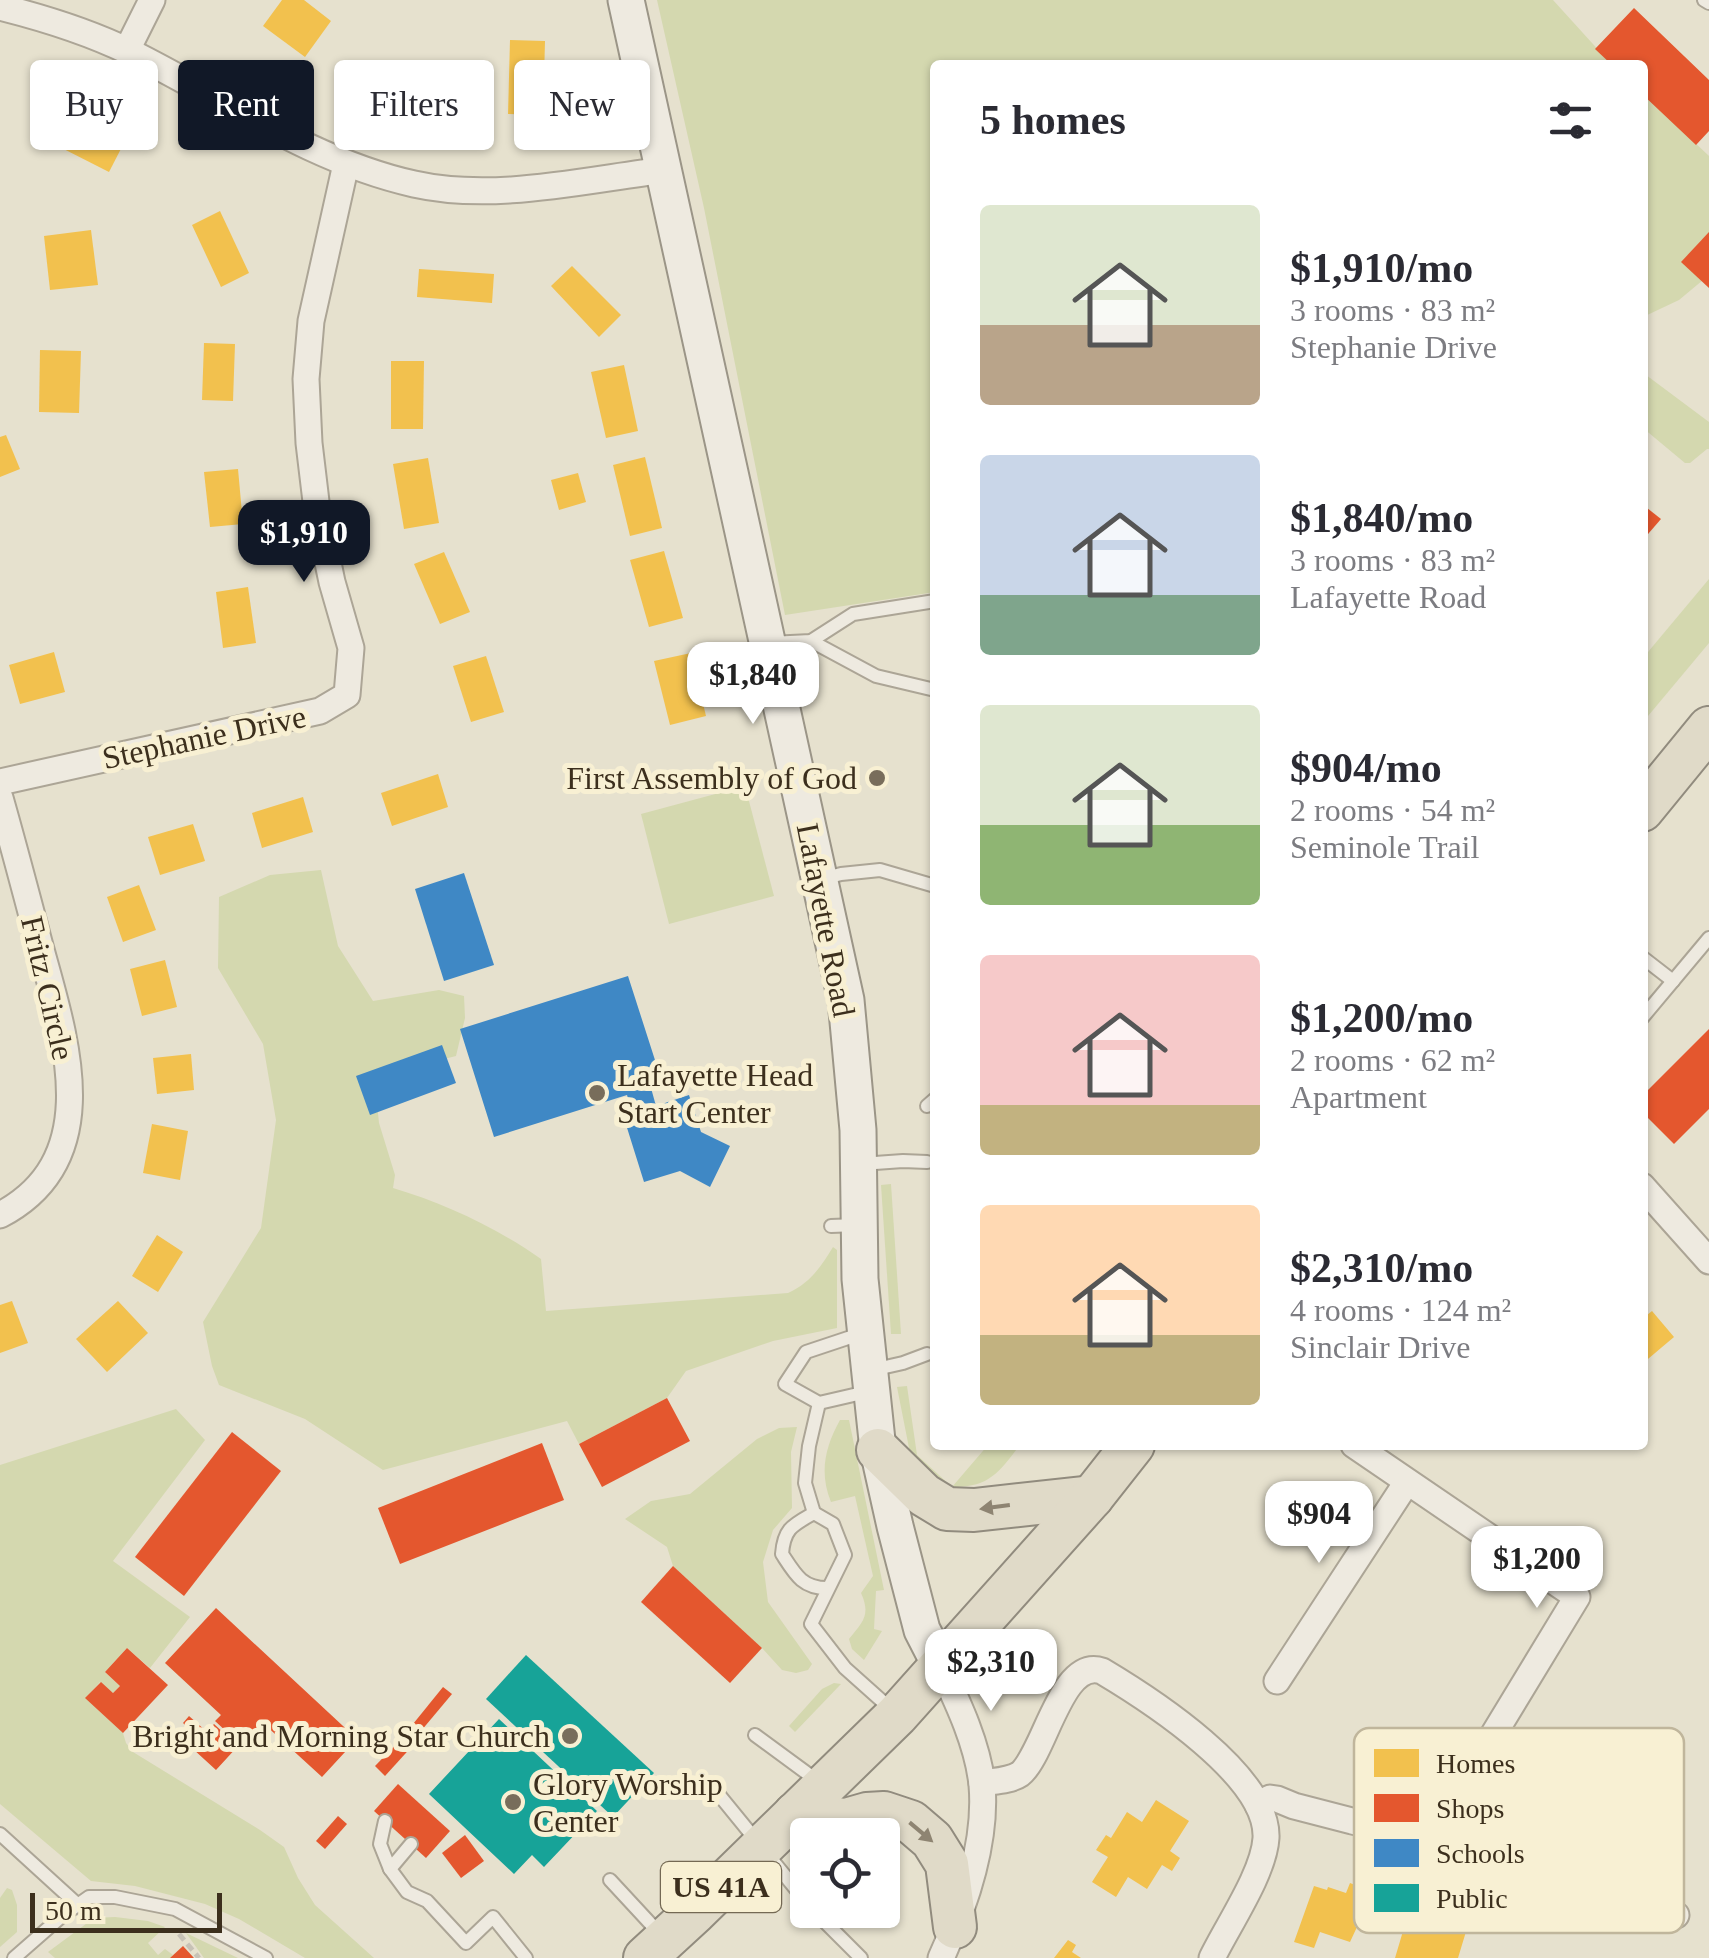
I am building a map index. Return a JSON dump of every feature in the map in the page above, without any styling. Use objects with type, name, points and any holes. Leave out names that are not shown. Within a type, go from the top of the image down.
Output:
[{"type":"highway","points":[[1652,792],[1704,744]]},
{"type":"highway","points":[[878,1450],[924,1495],[947,1509],[974,1510],[1092,1497]]},
{"type":"highway","name":"US 41A","points":[[655,1949],[897,1715],[1092,1497],[1129,1450]]},
{"type":"highway","points":[[810,1800],[846,1820],[884,1813],[911,1822],[932,1840],[947,1864],[948,1943]]},
{"type":"main road","name":"Lafayette Road","points":[[626,0],[846,1000],[859,1165],[845,1226],[860,1279],[878,1450],[922,1630],[942,1667]]},
{"type":"street","points":[[127,50],[152,0]]},
{"type":"street","points":[[0,7],[44,18],[127,50],[292,139],[346,164],[416,185],[495,192],[665,170]]},
{"type":"street","name":"Stephanie Drive","points":[[0,782],[320,711],[346,695],[351,648],[317,510],[306,379],[311,321],[346,164]]},
{"type":"street","name":"Fritz Circle","points":[[0,798],[65,1038],[70,1086],[67,1131],[53,1167],[30,1196],[0,1215]]},
{"type":"street","points":[[1648,1193],[1709,1261]]},
{"type":"street","points":[[1361,1450],[1578,1598],[1498,1728]]},
{"type":"street","points":[[1278,1680],[1407,1482]]},
{"type":"street","points":[[942,1667],[960,1706],[982,1783],[980,1849],[948,1943]]},
{"type":"street","points":[[982,1783],[1021,1773],[1072,1682],[1094,1668],[1127,1686],[1195,1736],[1250,1789],[1266,1839],[1255,1875],[1212,1958]]},
{"type":"street","points":[[1258,1805],[1277,1798],[1354,1821]]},
{"type":"lane","points":[[768,643],[811,640],[853,614],[930,601]]},
{"type":"lane","points":[[811,640],[876,676],[930,689]]},
{"type":"lane","points":[[819,880],[880,870],[930,885]]},
{"type":"lane","points":[[1648,1011],[1709,938]]},
{"type":"lane","points":[[1648,962],[1673,981]]},
{"type":"lane","points":[[859,1165],[927,1162]]},
{"type":"lane","points":[[819,1402],[785,1384],[806,1352],[865,1332]]},
{"type":"lane","points":[[819,1402],[927,1354]]},
{"type":"lane","points":[[819,1402],[805,1483],[814,1513],[832,1524],[845,1555],[811,1624],[845,1668],[897,1715]]},
{"type":"lane","points":[[814,1513],[792,1526],[783,1538],[782,1554],[796,1575],[812,1588],[827,1588]]},
{"type":"lane","points":[[755,1736],[810,1800]]},
{"type":"lane","points":[[711,1785],[790,1883]]},
{"type":"lane","points":[[385,1821],[380,1844],[390,1869],[407,1892],[427,1900],[466,1942],[493,1918],[526,1958]]},
{"type":"lane","points":[[0,1834],[78,1905]]},
{"type":"lane","points":[[390,1869],[411,1844]]},
{"type":"lane","points":[[610,1880],[655,1949]]},
{"type":"lane","points":[[14,1958],[89,1897],[115,1897],[176,1909],[266,1958]]},
{"type":"lane","points":[[830,1928],[860,1958]]},
{"type":"green space","name":"First Assembly of God","points":[[657,0],[1553,0],[1607,60],[930,60],[930,593],[785,615],[704,208]]},
{"type":"green space","points":[[1648,99],[1709,156],[1709,275],[1679,300],[1648,315]]},
{"type":"green space","points":[[1648,376],[1709,422],[1709,449],[1685,463],[1648,432]]},
{"type":"green space","points":[[1709,579],[1709,643],[1648,716],[1648,652]]},
{"type":"green space","points":[[745,786],[774,896],[669,924],[641,814]]},
{"type":"green space","points":[[321,870],[338,946],[373,1001],[439,990],[464,996],[465,1018],[456,1056],[412,1067],[376,1094],[379,1123],[395,1175],[393,1188],[470,1217],[541,1259],[546,1311],[788,1293],[814,1274],[833,1247],[837,1250],[837,1328],[773,1341],[686,1371],[667,1398],[579,1444],[567,1421],[383,1470],[305,1419],[219,1385],[203,1322],[261,1228],[276,1120],[263,1044],[218,968],[219,897],[270,875]]},
{"type":"green space","points":[[891,1184],[901,1334],[891,1334],[881,1185]]},
{"type":"green space","points":[[907,1386],[917,1455],[952,1487],[984,1450],[1016,1450],[986,1481],[955,1487],[955,1497],[910,1453],[897,1387]]},
{"type":"green space","points":[[176,1409],[205,1440],[113,1561],[190,1617],[150,1668],[127,1648],[105,1672],[120,1686],[113,1693],[100,1682],[86,1698],[123,1733],[133,1752],[284,1847],[315,1905],[374,1958],[305,1958],[205,1904],[135,1886],[91,1881],[0,1804],[0,1465]]},
{"type":"green space","points":[[840,1420],[849,1420],[884,1590],[876,1591],[874,1629],[882,1631],[864,1660],[852,1649],[849,1639],[864,1618],[861,1593],[873,1576],[855,1496],[831,1502],[825,1481],[827,1450]]},
{"type":"green space","points":[[797,1427],[791,1452],[792,1508],[773,1530],[763,1562],[768,1602],[812,1664],[808,1670],[796,1673],[782,1670],[673,1566],[667,1547],[625,1519],[651,1501],[690,1494],[757,1439],[779,1428]]},
{"type":"green space","points":[[841,1684],[795,1732],[789,1726],[822,1689]]},
{"type":"green space","points":[[7,1888],[12,1890],[17,1905],[17,1932],[0,1947],[0,1898]]},
{"type":"green space","points":[[115,1917],[165,1927],[148,1943],[158,1955],[165,1949],[173,1955],[55,1958],[48,1952],[94,1918]]},
{"type":"green space","points":[[186,1933],[238,1958],[204,1958]]},
{"type":"building: Homes","points":[[282,0],[304,0],[331,21],[305,57],[263,26]]},
{"type":"building: Homes","points":[[510,40],[545,41],[544,60],[514,60],[514,114],[508,114]]},
{"type":"building: Homes","points":[[66,150],[120,150],[109,172]]},
{"type":"building: Homes","points":[[220,211],[249,273],[221,287],[192,225]]},
{"type":"building: Homes","points":[[91,230],[98,285],[50,290],[44,236]]},
{"type":"building: Homes","points":[[572,266],[621,315],[599,337],[551,286]]},
{"type":"building: Homes","points":[[419,269],[494,274],[492,303],[417,297]]},
{"type":"building: Homes","points":[[204,343],[235,344],[233,401],[202,400]]},
{"type":"building: Homes","points":[[40,350],[81,351],[79,413],[39,412]]},
{"type":"building: Homes","points":[[391,361],[424,361],[423,429],[391,429]]},
{"type":"building: Homes","points":[[624,365],[638,431],[606,438],[591,372]]},
{"type":"building: Homes","points":[[6,435],[20,469],[0,477],[0,437]]},
{"type":"building: Homes","points":[[645,457],[662,528],[630,536],[613,465]]},
{"type":"building: Homes","points":[[428,458],[439,523],[404,529],[393,464]]},
{"type":"building: Homes","points":[[238,469],[243,524],[210,527],[204,472]]},
{"type":"building: Homes","points":[[578,473],[586,502],[559,510],[551,480]]},
{"type":"building: Homes","points":[[664,551],[683,618],[649,627],[630,560]]},
{"type":"building: Homes","points":[[444,552],[470,612],[440,624],[414,564]]},
{"type":"building: Homes","points":[[248,587],[256,643],[223,648],[216,592]]},
{"type":"building: Homes","points":[[54,652],[65,692],[20,704],[9,665]]},
{"type":"building: Homes","points":[[691,653],[706,716],[670,725],[654,661]]},
{"type":"building: Homes","points":[[486,656],[504,712],[471,722],[453,666]]},
{"type":"building: Homes","points":[[438,774],[448,807],[392,826],[381,793]]},
{"type":"building: Homes","points":[[303,797],[313,832],[262,848],[252,813]]},
{"type":"building: Homes","points":[[193,824],[205,861],[160,875],[148,837]]},
{"type":"building: Homes","points":[[139,885],[156,930],[123,942],[107,897]]},
{"type":"building: Homes","points":[[165,960],[177,1007],[142,1016],[130,969]]},
{"type":"building: Homes","points":[[191,1054],[194,1090],[157,1094],[153,1058]]},
{"type":"building: Homes","points":[[152,1124],[188,1131],[180,1180],[143,1173]]},
{"type":"building: Homes","points":[[157,1235],[183,1252],[158,1292],[132,1276]]},
{"type":"building: Homes","points":[[12,1301],[28,1343],[0,1353],[0,1305]]},
{"type":"building: Homes","points":[[118,1301],[148,1333],[107,1372],[76,1339]]},
{"type":"building: Homes","points":[[1652,1311],[1674,1337],[1648,1359],[1648,1314]]},
{"type":"building: Homes","points":[[1156,1800],[1189,1821],[1170,1851],[1180,1858],[1172,1871],[1162,1865],[1147,1889],[1128,1877],[1116,1897],[1092,1882],[1108,1857],[1096,1850],[1106,1835],[1111,1838],[1127,1812],[1142,1822]]},
{"type":"building: Homes","points":[[1350,1883],[1354,1885],[1354,1933],[1350,1942],[1320,1932],[1314,1948],[1294,1942],[1314,1886],[1346,1893]]},
{"type":"building: Homes","points":[[1402,1933],[1466,1933],[1458,1958],[1395,1958]]},
{"type":"building: Homes","points":[[1068,1940],[1076,1945],[1072,1952],[1081,1958],[1054,1958]]},
{"type":"building: Shops","points":[[1634,8],[1709,80],[1709,131],[1696,145],[1648,100],[1648,60],[1607,60],[1595,49]]},
{"type":"building: Shops","points":[[1709,232],[1709,288],[1681,262]]},
{"type":"building: Shops","points":[[1648,509],[1661,519],[1648,534]]},
{"type":"building: Shops","points":[[1709,1029],[1709,1109],[1674,1144],[1648,1118],[1648,1090]]},
{"type":"building: Shops","points":[[667,1398],[690,1441],[602,1487],[579,1444]]},
{"type":"building: Shops","points":[[232,1432],[281,1471],[184,1596],[135,1557]]},
{"type":"building: Shops","points":[[542,1443],[564,1500],[400,1564],[378,1508]]},
{"type":"building: Shops","points":[[673,1566],[762,1648],[730,1683],[641,1602]]},
{"type":"building: Shops","points":[[216,1608],[357,1739],[322,1777],[263,1723],[242,1746],[215,1721],[221,1715],[165,1663]]},
{"type":"building: Shops","points":[[127,1648],[168,1685],[123,1733],[85,1698],[101,1682],[113,1693],[120,1686],[105,1672]]},
{"type":"building: Shops","points":[[443,1687],[452,1694],[421,1731],[413,1724]]},
{"type":"building: Shops","points":[[189,1716],[207,1732],[214,1724],[238,1746],[216,1770],[193,1749],[201,1740],[183,1723]]},
{"type":"building: Shops","points":[[406,1734],[415,1743],[385,1776],[375,1766]]},
{"type":"building: Shops","points":[[398,1784],[450,1831],[426,1858],[374,1811]]},
{"type":"building: Shops","points":[[338,1816],[347,1824],[325,1849],[316,1841]]},
{"type":"building: Shops","points":[[465,1835],[484,1861],[461,1878],[442,1853]]},
{"type":"building: Shops","points":[[183,1946],[194,1958],[170,1958]]},
{"type":"building: Schools","points":[[464,873],[494,965],[444,981],[415,889]]},
{"type":"building: Schools","name":"Lafayette Head Start Center","points":[[628,976],[663,1085],[651,1088],[656,1106],[689,1095],[701,1132],[730,1146],[710,1187],[680,1171],[644,1182],[623,1115],[632,1111],[627,1095],[494,1137],[460,1029]]},
{"type":"building: Schools","points":[[442,1045],[456,1083],[370,1115],[356,1076]]},
{"type":"building: Public","name":"Bright and Morning Star Church","points":[[526,1655],[654,1773],[613,1817],[486,1699]]},
{"type":"building: Public","name":"Glory Worship Center","points":[[499,1719],[597,1811],[544,1867],[532,1855],[514,1874],[429,1794]]},
{"type":"place","name":"First Assembly of God","points":[[877,778]]},
{"type":"place","name":"Lafayette Head Start Center","points":[[597,1093]]},
{"type":"place","name":"Bright and Morning Star Church","points":[[570,1736]]},
{"type":"place","name":"Glory Worship Center","points":[[513,1802]]}]
